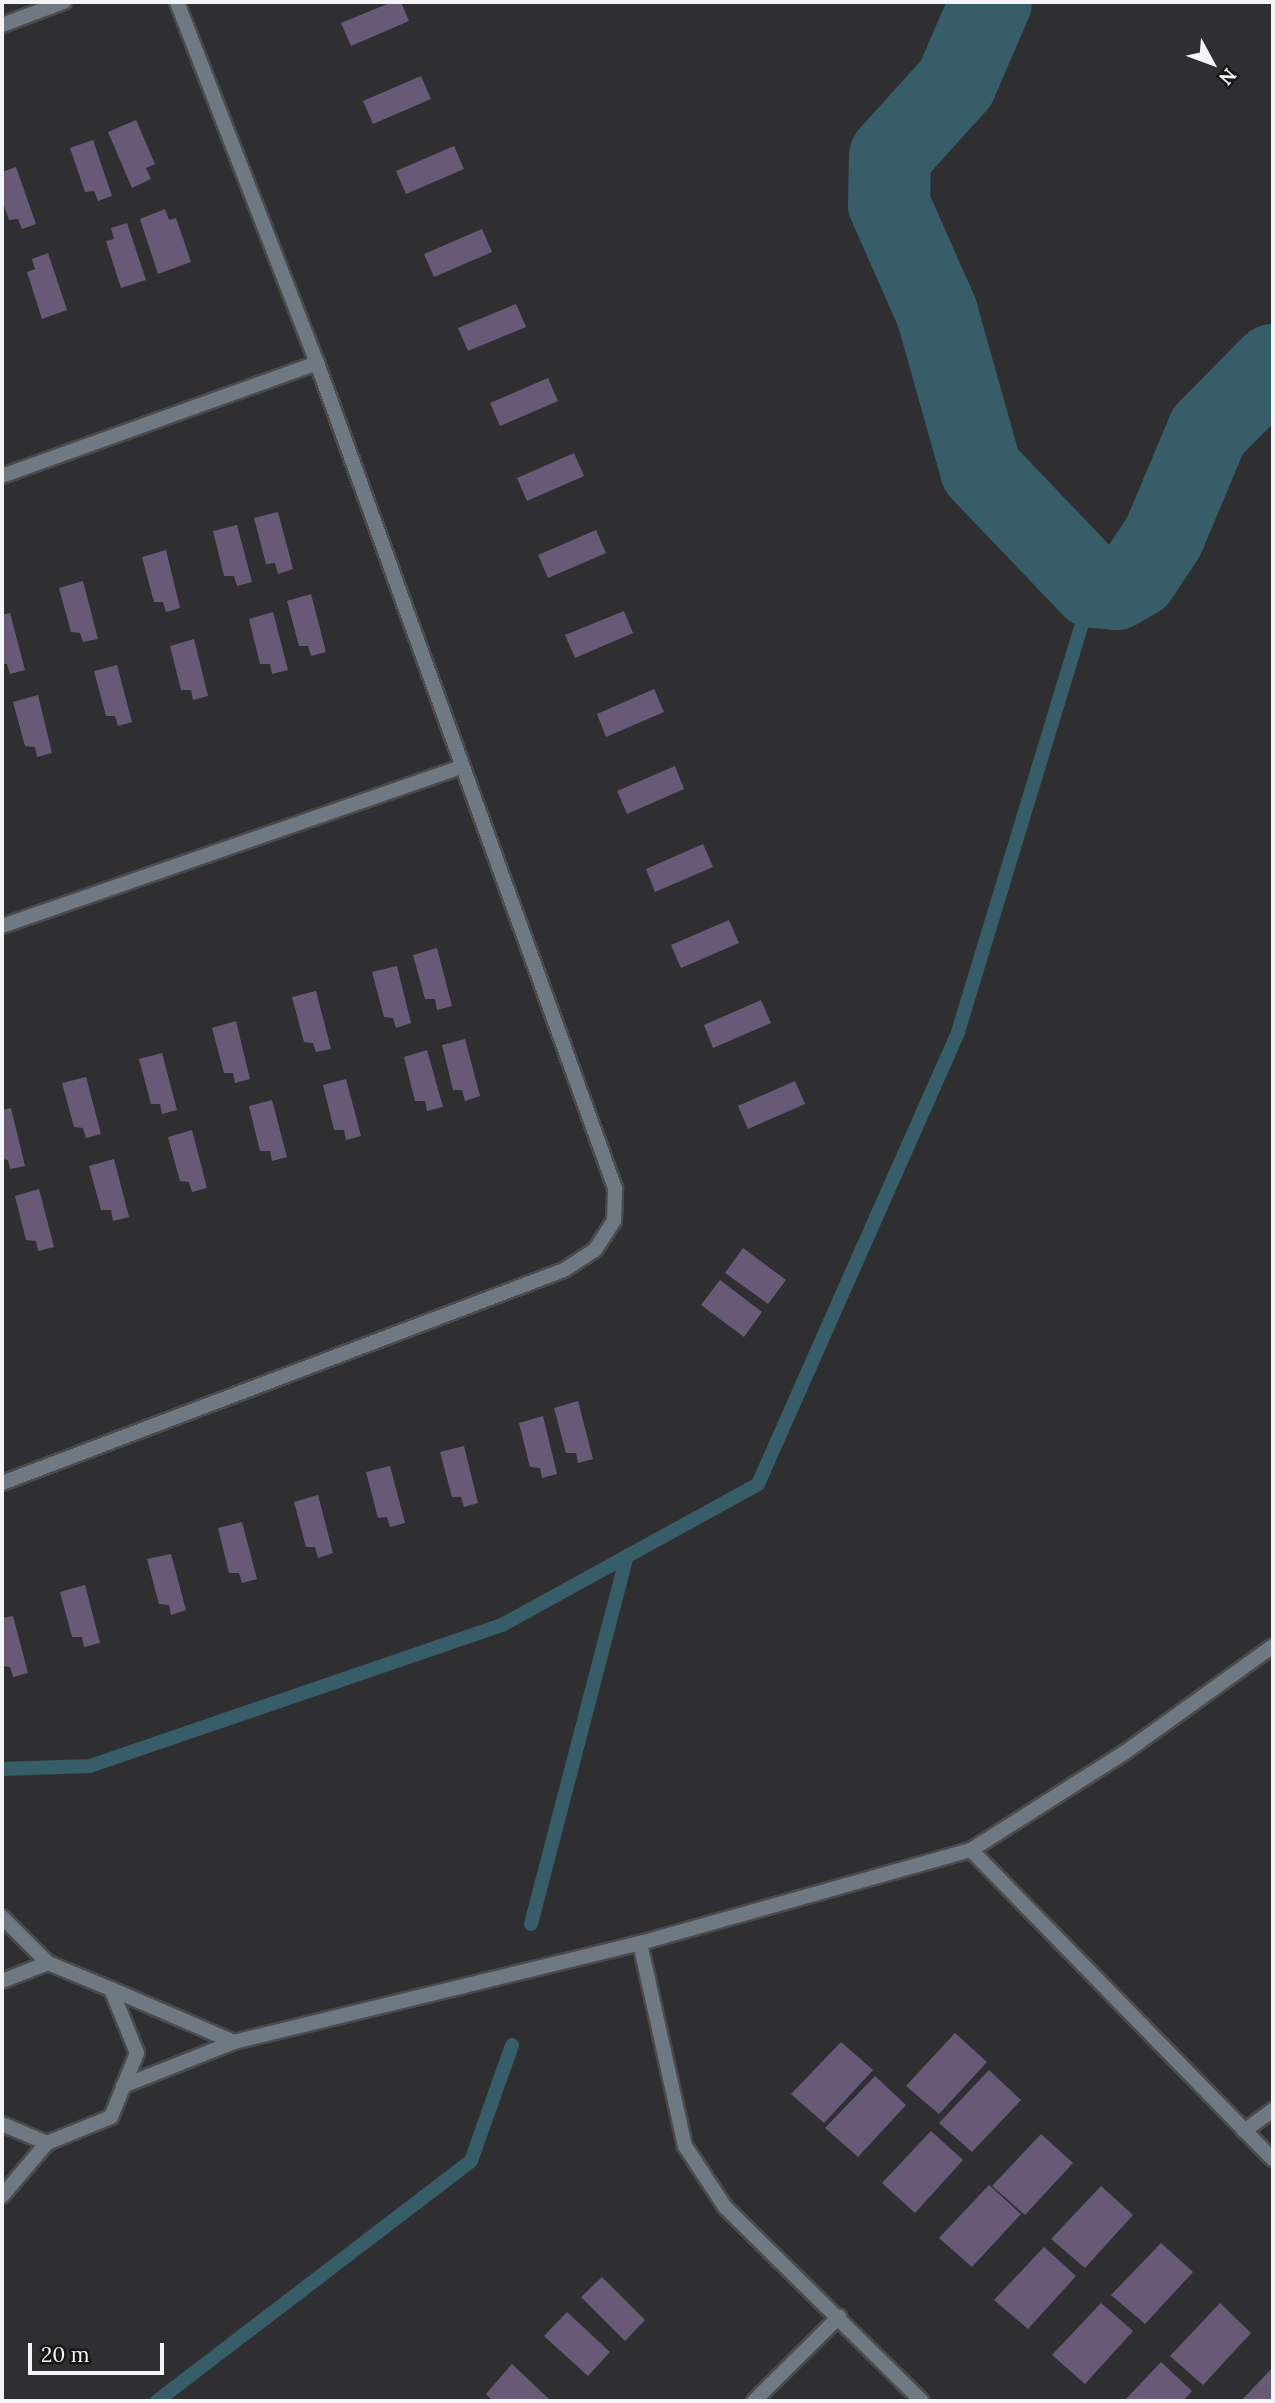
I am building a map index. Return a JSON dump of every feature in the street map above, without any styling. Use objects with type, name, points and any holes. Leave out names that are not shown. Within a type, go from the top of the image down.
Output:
[{"type":"street","points":[[2,25],[64,2]]},
{"type":"street","points":[[2,1483],[564,1270],[595,1250],[614,1221],[615,1188],[460,767],[317,363],[177,2]]},
{"type":"street","points":[[2,476],[317,363]]},
{"type":"street","points":[[2,926],[460,767]]},
{"type":"street","points":[[124,2086],[234,2042],[640,1943],[971,1850],[1124,1753],[1273,1646]]},
{"type":"street","points":[[971,1850],[1273,2159]]},
{"type":"street","points":[[2,1917],[48,1962],[234,2042]]},
{"type":"street","points":[[640,1943],[685,2146],[725,2207],[922,2401]]},
{"type":"street","points":[[2,1981],[48,1962]]},
{"type":"street","points":[[2,2196],[47,2143],[111,2117],[137,2053],[111,1989]]},
{"type":"street","points":[[1244,2132],[1273,2110]]},
{"type":"street","points":[[2,2124],[47,2143]]},
{"type":"street","points":[[754,2401],[839,2317]]},
{"type":"building","points":[[392,2],[401,2],[409,21],[351,46],[341,23]]},
{"type":"building","points":[[421,76],[431,99],[373,124],[363,101]]},
{"type":"building","points":[[136,120],[155,164],[146,168],[151,179],[132,188],[108,132]]},
{"type":"building","points":[[93,140],[112,196],[98,201],[94,191],[85,192],[70,148]]},
{"type":"building","points":[[454,146],[464,169],[406,194],[396,171]]},
{"type":"building","points":[[16,167],[36,224],[22,229],[18,219],[9,220],[2,200],[2,172]]},
{"type":"building","points":[[165,209],[169,220],[176,218],[191,262],[158,274],[140,219]]},
{"type":"building","points":[[127,223],[146,280],[121,288],[106,241],[114,239],[111,228]]},
{"type":"building","points":[[482,229],[492,252],[434,277],[424,254]]},
{"type":"building","points":[[48,253],[67,310],[42,319],[27,272],[35,269],[32,259]]},
{"type":"building","points":[[516,304],[526,327],[468,351],[458,328]]},
{"type":"building","points":[[548,378],[558,401],[500,426],[490,403]]},
{"type":"building","points":[[574,453],[584,476],[527,501],[517,478]]},
{"type":"building","points":[[278,512],[293,569],[278,574],[275,563],[266,564],[254,518]]},
{"type":"building","points":[[237,525],[252,582],[237,586],[234,576],[224,576],[213,531]]},
{"type":"building","points":[[596,530],[606,553],[548,578],[538,555]]},
{"type":"building","points":[[166,550],[180,608],[166,612],[163,602],[154,602],[142,557]]},
{"type":"building","points":[[83,581],[98,639],[83,642],[80,633],[71,632],[59,588]]},
{"type":"building","points":[[311,594],[326,652],[311,656],[308,646],[299,646],[287,601]]},
{"type":"building","points":[[624,611],[633,633],[575,658],[565,635]]},
{"type":"building","points":[[273,612],[288,670],[272,674],[270,664],[260,664],[249,619]]},
{"type":"building","points":[[10,613],[25,670],[10,674],[7,664],[2,664],[2,615]]},
{"type":"building","points":[[194,639],[208,696],[193,700],[191,690],[181,690],[170,646]]},
{"type":"building","points":[[117,665],[132,722],[118,726],[115,716],[106,716],[94,671]]},
{"type":"building","points":[[654,689],[664,712],[606,737],[597,714]]},
{"type":"building","points":[[38,695],[52,753],[37,757],[35,747],[25,746],[13,702]]},
{"type":"building","points":[[675,766],[684,789],[627,814],[617,791]]},
{"type":"building","points":[[703,844],[713,867],[655,892],[646,869]]},
{"type":"building","points":[[729,920],[739,943],[681,968],[671,945]]},
{"type":"building","points":[[437,948],[452,1006],[437,1010],[435,999],[425,999],[413,955]]},
{"type":"building","points":[[397,966],[411,1023],[396,1028],[393,1018],[384,1017],[372,972]]},
{"type":"building","points":[[316,991],[331,1049],[316,1052],[313,1043],[304,1042],[292,997]]},
{"type":"building","points":[[761,1000],[771,1023],[713,1048],[704,1025]]},
{"type":"building","points":[[236,1021],[250,1079],[235,1083],[233,1073],[224,1073],[212,1028]]},
{"type":"building","points":[[465,1039],[480,1096],[465,1101],[462,1090],[453,1090],[442,1045]]},
{"type":"building","points":[[427,1050],[443,1107],[427,1111],[425,1101],[415,1101],[404,1057]]},
{"type":"building","points":[[162,1053],[177,1110],[162,1114],[160,1104],[151,1104],[139,1059]]},
{"type":"building","points":[[86,1077],[101,1134],[86,1138],[83,1128],[74,1127],[62,1083]]},
{"type":"building","points":[[346,1079],[361,1136],[346,1140],[344,1130],[334,1130],[323,1085]]},
{"type":"building","points":[[795,1081],[805,1104],[748,1129],[738,1106]]},
{"type":"building","points":[[272,1100],[287,1157],[272,1161],[270,1151],[260,1151],[249,1106]]},
{"type":"building","points":[[11,1108],[25,1166],[10,1169],[8,1160],[2,1159],[2,1110]]},
{"type":"building","points":[[192,1130],[207,1188],[192,1192],[189,1182],[180,1181],[168,1137]]},
{"type":"building","points":[[114,1159],[129,1217],[113,1221],[111,1210],[101,1210],[89,1166]]},
{"type":"building","points":[[39,1189],[54,1247],[38,1251],[36,1241],[26,1240],[15,1196]]},
{"type":"building","points":[[743,1248],[786,1280],[768,1304],[725,1273]]},
{"type":"building","points":[[720,1280],[762,1312],[744,1337],[701,1305]]},
{"type":"building","points":[[578,1401],[593,1459],[578,1463],[576,1453],[566,1453],[554,1408]]},
{"type":"building","points":[[543,1416],[557,1474],[542,1478],[540,1468],[530,1467],[519,1423]]},
{"type":"building","points":[[464,1446],[478,1503],[464,1507],[461,1497],[452,1497],[440,1452]]},
{"type":"building","points":[[390,1466],[405,1523],[390,1527],[387,1517],[378,1518],[366,1472]]},
{"type":"building","points":[[318,1495],[333,1553],[318,1558],[315,1547],[306,1547],[294,1502]]},
{"type":"building","points":[[242,1522],[257,1579],[242,1583],[239,1573],[229,1573],[218,1528]]},
{"type":"building","points":[[171,1554],[186,1610],[171,1615],[169,1605],[159,1604],[147,1559]]},
{"type":"building","points":[[85,1585],[100,1643],[84,1647],[82,1637],[72,1637],[60,1592]]},
{"type":"building","points":[[13,1616],[28,1673],[13,1677],[10,1667],[2,1666],[2,1618]]},
{"type":"building","points":[[955,2033],[987,2062],[939,2114],[906,2086]]},
{"type":"building","points":[[841,2042],[873,2070],[824,2123],[791,2094]]},
{"type":"building","points":[[989,2070],[1021,2100],[972,2152],[939,2123]]},
{"type":"building","points":[[875,2076],[906,2105],[858,2157],[825,2128]]},
{"type":"building","points":[[931,2131],[963,2160],[915,2213],[882,2183]]},
{"type":"building","points":[[1041,2134],[1073,2163],[1025,2215],[992,2186]]},
{"type":"building","points":[[989,2185],[1021,2214],[972,2267],[939,2238]]},
{"type":"building","points":[[1101,2186],[1133,2215],[1085,2268],[1051,2239]]},
{"type":"building","points":[[1161,2243],[1193,2272],[1145,2324],[1111,2295]]},
{"type":"building","points":[[1044,2247],[1076,2276],[1028,2329],[994,2300]]},
{"type":"building","points":[[602,2277],[645,2320],[625,2341],[581,2297]]},
{"type":"building","points":[[1101,2303],[1133,2331],[1085,2384],[1052,2355]]},
{"type":"building","points":[[1220,2303],[1251,2333],[1203,2385],[1170,2356]]},
{"type":"building","points":[[567,2312],[610,2352],[588,2376],[544,2336]]},
{"type":"building","points":[[1161,2362],[1192,2391],[1183,2401],[1124,2401]]},
{"type":"building","points":[[512,2364],[551,2401],[493,2401],[486,2394]]},
{"type":"building","points":[[1273,2367],[1273,2401],[1241,2401]]},
{"type":"waterway","points":[[991,2],[956,83],[890,156],[889,204],[937,313],[981,470],[1093,587],[1116,589],[1137,577],[1164,536],[1208,431],[1273,365]]},
{"type":"waterway","points":[[2,1769],[90,1766],[502,1625],[758,1484],[958,1032],[1093,587]]},
{"type":"waterway","points":[[531,1924],[627,1556]]},
{"type":"waterway","points":[[157,2401],[471,2161],[512,2045]]}]
